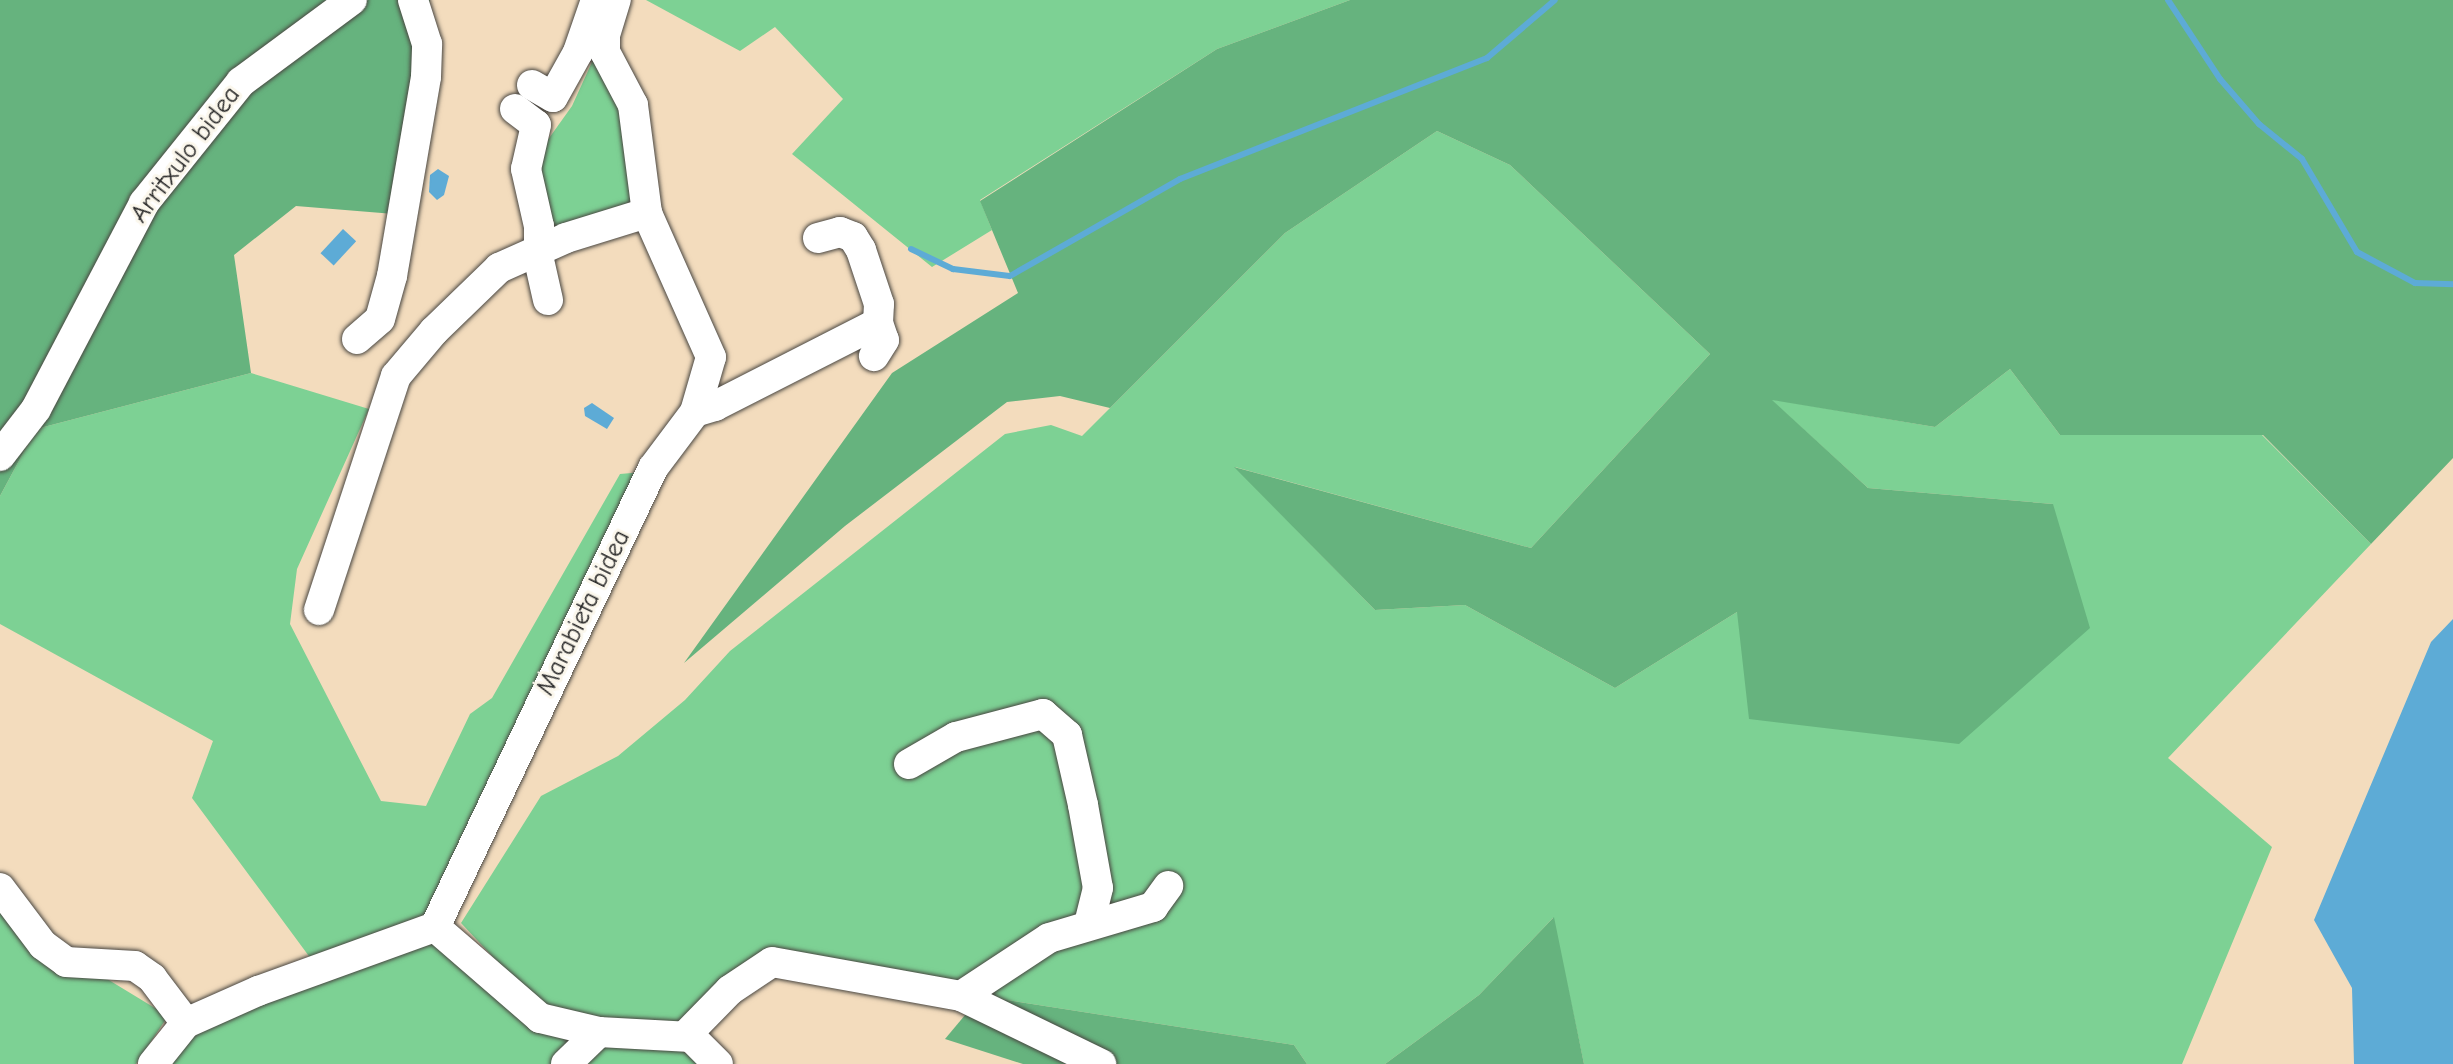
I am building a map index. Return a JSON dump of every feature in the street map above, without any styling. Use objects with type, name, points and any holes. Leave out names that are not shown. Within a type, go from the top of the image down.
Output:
[{"type":"street","name":"Arritxulo bidea","points":[[0,456],[36,409],[144,203],[240,82],[352,0]]},
{"type":"street","points":[[356,339],[380,319],[389,287],[426,77],[427,44],[413,0]]},
{"type":"street","points":[[532,85],[553,97],[578,52],[596,0]]},
{"type":"street","name":"Marabieta bidea","points":[[435,927],[653,468],[695,412],[711,357],[647,213],[633,105],[605,52],[605,35],[616,0]]},
{"type":"street","points":[[515,109],[536,125],[526,169],[539,226],[539,248],[548,300]]},
{"type":"street","points":[[319,610],[396,376],[452,312],[499,268],[539,248],[647,213]]},
{"type":"street","points":[[818,238],[841,232],[853,237],[878,304],[878,323],[884,340],[874,356]]},
{"type":"street","points":[[695,412],[715,407],[878,323]]},
{"type":"street","points":[[909,764],[956,737],[1011,720],[1043,714],[1067,735],[1098,888],[1089,923]]},
{"type":"street","points":[[961,996],[1049,938],[1089,923],[1138,914],[1153,907],[1168,886]]},
{"type":"street","points":[[0,888],[43,945],[66,962],[135,966],[152,978],[186,1023]]},
{"type":"street","points":[[153,1064],[186,1023],[258,991],[435,927],[540,1018],[599,1032],[685,1036],[718,1064]]},
{"type":"street","points":[[685,1036],[730,990],[772,962],[961,996],[1101,1064]]},
{"type":"street","points":[[566,1064],[599,1032]]},
{"type":"green space","points":[[0,0],[430,0],[394,214],[296,206],[234,255],[251,373],[36,429],[0,496]]},
{"type":"green space","points":[[646,0],[1350,0],[1217,49],[980,200],[992,230],[932,267],[792,154],[843,99],[775,27],[740,51]]},
{"type":"green space","points":[[1350,0],[2453,0],[2453,458],[2371,544],[2263,435],[2060,435],[2010,369],[1935,427],[1772,400],[1868,488],[2053,504],[2090,628],[1959,744],[1749,719],[1737,612],[1615,688],[1465,605],[1375,610],[1234,467],[1531,548],[1710,354],[1510,165],[1437,131],[1285,233],[1110,408],[1060,396],[1007,402],[845,526],[684,663],[892,373],[1018,293],[980,201],[1217,49]]},
{"type":"green space","points":[[597,51],[626,112],[636,205],[557,232],[540,187],[542,148],[572,106]]},
{"type":"green space","points":[[1437,131],[1510,165],[1710,354],[1531,548],[1235,467],[1375,610],[1465,605],[1615,688],[1737,612],[2053,504],[1868,488],[1770,399],[1935,427],[2010,369],[2060,435],[2262,435],[2371,544],[2168,758],[2272,847],[2182,1064],[1584,1064],[1553,918],[1479,995],[1385,1064],[1307,1064],[1294,1045],[981,996],[789,952],[687,1023],[600,1022],[539,1006],[461,923],[541,796],[618,756],[685,700],[730,651],[1005,434],[1051,425],[1082,436],[1285,233]]},
{"type":"green space","points":[[251,373],[369,409],[297,569],[290,624],[381,801],[426,806],[470,714],[492,698],[620,474],[643,472],[427,919],[314,963],[192,798],[213,741],[0,624],[0,496],[36,429]]},
{"type":"green space","points":[[0,898],[94,971],[168,1016],[136,1064],[0,1064]]},
{"type":"green space","points":[[1554,917],[1584,1064],[1385,1064],[1479,995]]},
{"type":"green space","points":[[429,942],[454,953],[534,1028],[672,1045],[704,1064],[167,1064],[191,1031]]},
{"type":"green space","points":[[981,996],[1294,1045],[1307,1064],[1023,1064],[945,1039]]},
{"type":"water","points":[[438,169],[449,176],[444,195],[437,200],[429,192],[430,175]]},
{"type":"water","points":[[343,229],[356,241],[334,265],[320,253]]},
{"type":"water","points":[[592,403],[614,418],[607,429],[585,416],[584,408]]},
{"type":"water","points":[[2453,619],[2453,1064],[2354,1064],[2352,988],[2314,920],[2431,642]]},
{"type":"waterway","points":[[911,249],[953,269],[1010,276],[1180,179],[1487,58],[1555,0]]},
{"type":"waterway","points":[[2168,0],[2220,79],[2259,124],[2302,159],[2357,252],[2415,283],[2453,284]]}]
